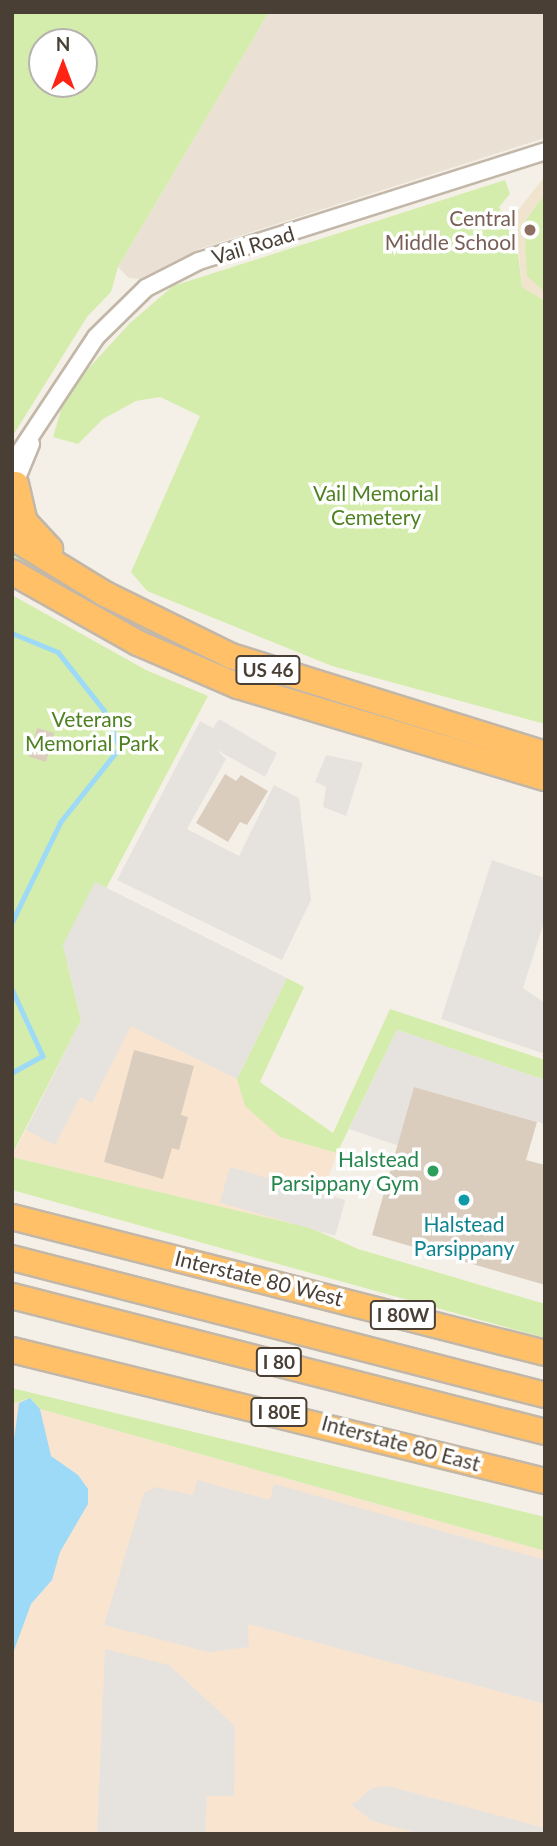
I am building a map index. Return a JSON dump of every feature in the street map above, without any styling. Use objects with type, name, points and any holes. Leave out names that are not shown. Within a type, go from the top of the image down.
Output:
[{"type":"highway","points":[[14,479],[30,529],[105,594]]},
{"type":"highway","name":"US 46","points":[[12,537],[105,594],[274,673],[545,754]]},
{"type":"highway","name":"US 46","points":[[12,572],[138,643],[238,686],[545,778]]},
{"type":"highway","name":"Interstate 80 West","points":[[12,1217],[545,1353]]},
{"type":"highway","name":"I 80","points":[[12,1258],[545,1395]]},
{"type":"highway","name":"I 80","points":[[12,1296],[545,1432]]},
{"type":"highway","name":"Interstate 80 East","points":[[12,1350],[545,1481]]},
{"type":"street","name":"Vail Road","points":[[14,479],[32,440],[96,337],[166,277],[545,151]]},
{"type":"shaded area","points":[[269,12],[545,12],[545,138],[199,249],[139,279],[129,278],[118,267]]},
{"type":"shaded area","name":"Central Middle School","points":[[545,176],[545,301],[522,287],[515,214]]},
{"type":"shaded area","points":[[219,719],[277,753],[265,777],[217,750],[226,759],[187,829],[239,856],[274,785],[299,798],[311,900],[282,960],[117,880],[200,721],[213,728]]},
{"type":"shaded area","points":[[326,755],[363,763],[346,816],[323,807],[326,787],[315,782]]},
{"type":"shaded area","points":[[492,860],[545,878],[545,919],[523,988],[545,1003],[545,1054],[441,1019]]},
{"type":"shaded area","points":[[95,882],[287,978],[237,1079],[131,1026],[92,1103],[80,1097],[55,1145],[26,1130],[81,1020],[63,945]]},
{"type":"shaded area","points":[[287,978],[237,1079],[280,1137],[337,1153],[311,1228],[12,1157],[81,1020]]},
{"type":"shaded area","points":[[397,1030],[545,1080],[545,1124],[414,1087],[399,1146],[349,1129]]},
{"type":"shaded area","points":[[230,1167],[345,1200],[335,1236],[220,1203]]},
{"type":"shaded area","points":[[30,1398],[40,1409],[545,1551],[545,1834],[12,1834],[12,1404]]},
{"type":"shaded area","points":[[197,1480],[270,1500],[274,1484],[545,1560],[545,1704],[248,1624],[249,1647],[209,1652],[104,1625],[144,1493],[156,1487],[193,1495]]},
{"type":"shaded area","points":[[105,1649],[169,1665],[235,1726],[234,1796],[207,1796],[205,1834],[97,1834]]},
{"type":"shaded area","points":[[388,1786],[545,1828],[545,1834],[421,1834],[372,1821],[352,1805],[372,1788]]},
{"type":"green space","points":[[12,12],[269,12],[118,267],[111,292],[87,317],[12,437]]},
{"type":"green space","name":"Vail Memorial Cemetery","points":[[505,180],[510,194],[499,207],[517,245],[522,287],[545,301],[545,724],[332,666],[147,591],[131,572],[200,416],[160,397],[136,401],[103,419],[78,444],[53,437],[66,393],[130,323],[173,286]]},
{"type":"green space","points":[[545,194],[545,292],[527,276],[524,223]]},
{"type":"green space","points":[[12,543],[122,610],[545,760],[340,711],[181,654],[12,561]]},
{"type":"green space","name":"Veterans Memorial Park","points":[[12,595],[146,670],[208,696],[67,962],[81,1020],[12,1155]]},
{"type":"green space","points":[[287,978],[304,987],[260,1082],[333,1133],[390,1009],[545,1060],[545,1080],[397,1030],[337,1153],[280,1137],[245,1106],[237,1079]]},
{"type":"green space","points":[[12,1157],[311,1228],[358,1249],[545,1304],[545,1338],[12,1190]]},
{"type":"green space","points":[[12,1388],[545,1517],[545,1551],[40,1409],[30,1398],[12,1404]]},
{"type":"water","points":[[30,1398],[40,1409],[51,1456],[78,1475],[88,1489],[88,1504],[60,1552],[52,1580],[31,1604],[12,1656],[12,1453],[19,1403]]},
{"type":"building","points":[[37,728],[54,733],[46,762],[29,757]]},
{"type":"building","points":[[225,774],[236,781],[241,775],[268,791],[247,825],[240,822],[228,842],[196,823]]},
{"type":"building","points":[[134,1050],[194,1066],[181,1115],[188,1117],[179,1150],[172,1148],[163,1179],[104,1162]]},
{"type":"building","name":"Halstead Parsippany","points":[[414,1087],[537,1122],[526,1160],[545,1165],[545,1285],[372,1235]]},
{"type":"waterway","points":[[12,633],[58,652],[104,710],[120,748],[61,822],[12,923]]},
{"type":"waterway","points":[[12,989],[43,1056],[12,1073]]},
{"type":"place","name":"Central Middle School","points":[[530,230]]},
{"type":"place","name":"Halstead Parsippany Gym","points":[[433,1171]]},
{"type":"place","name":"Halstead Parsippany","points":[[464,1200]]}]
